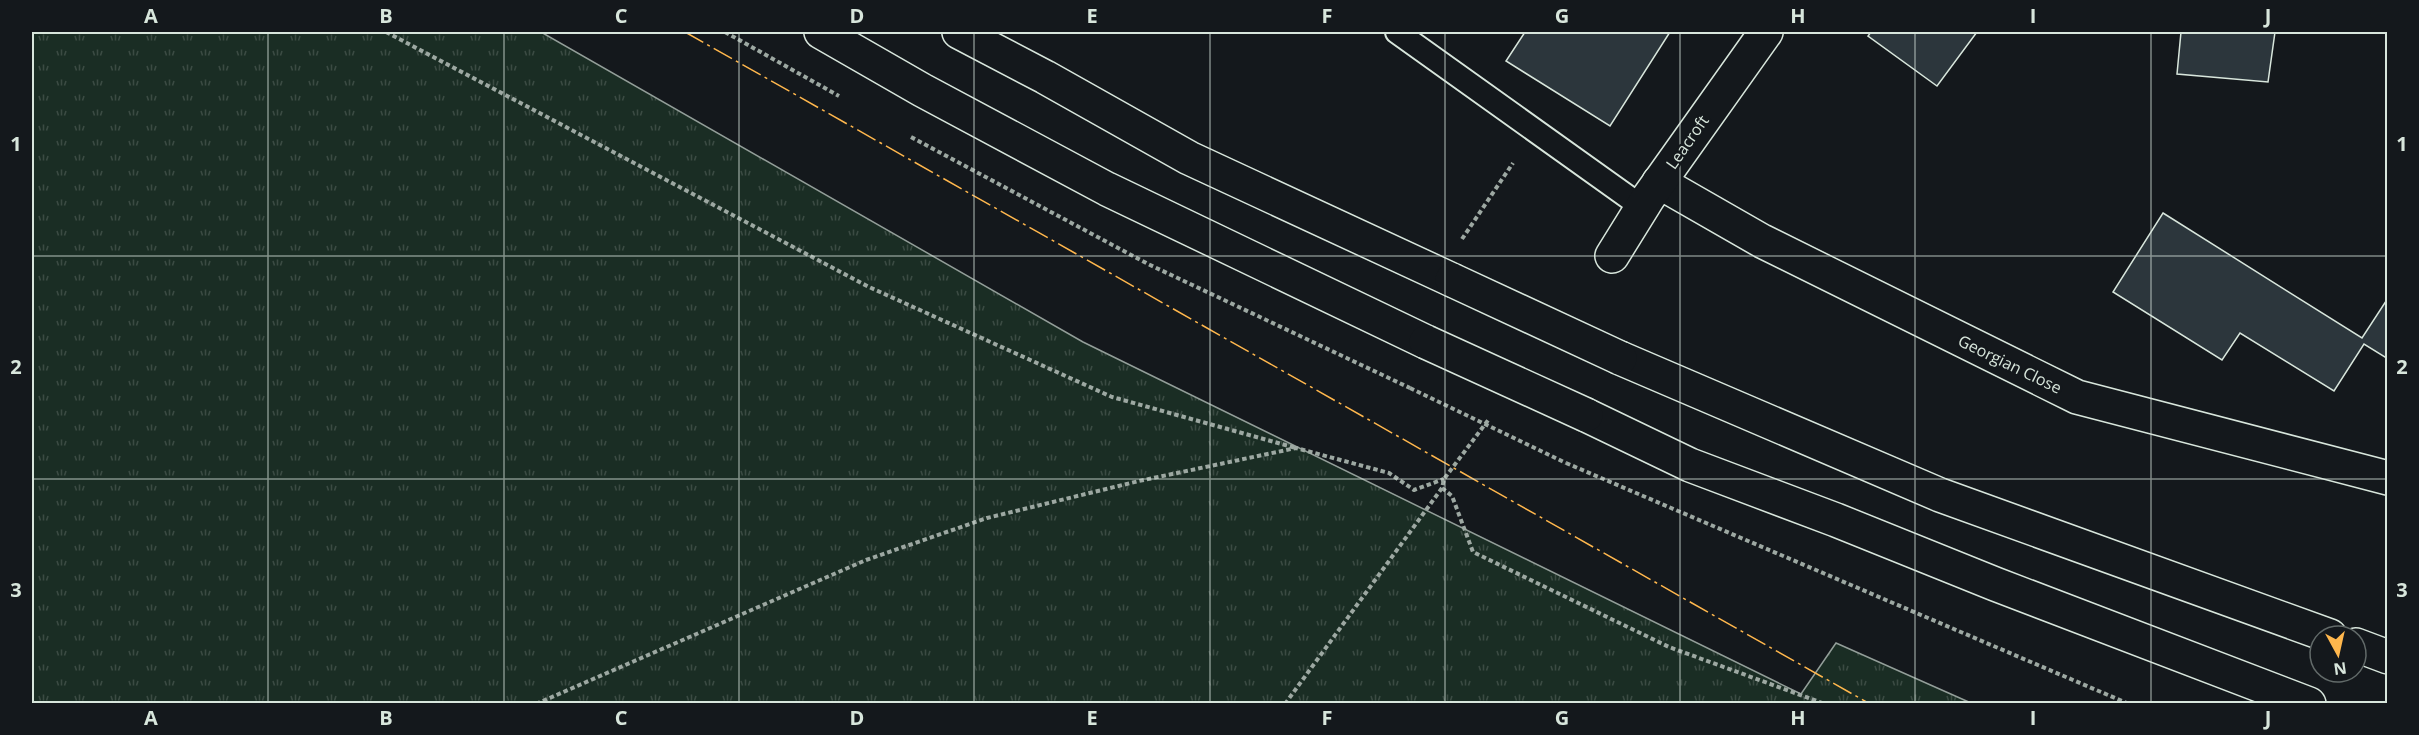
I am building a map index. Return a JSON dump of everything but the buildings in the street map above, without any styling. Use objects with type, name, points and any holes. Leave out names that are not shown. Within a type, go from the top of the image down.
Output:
[{"type":"main road","points":[[821,32],[922,90],[1107,189],[1690,465],[2309,704]]},
{"type":"main road","points":[[959,32],[1045,77],[1189,158],[1620,358],[1940,495],[2308,628]]},
{"type":"main road","name":"Leacroft","points":[[1612,256],[1651,194],[1766,32]]},
{"type":"main road","name":"Georgian Close","points":[[1651,194],[1762,241],[2077,397],[2388,478]]},
{"type":"main road","points":[[2368,650],[2388,657]]},
{"type":"lane","points":[[1398,32],[1535,129],[1651,194]]},
{"type":"path","points":[[386,32],[869,287],[1112,397],[1389,473],[1414,490],[1444,479],[1442,488],[1285,704]]},
{"type":"path","points":[[1445,277],[1535,129]]},
{"type":"path","points":[[1410,388],[1566,463],[2129,704]]},
{"type":"path","points":[[536,704],[866,560],[987,518],[1138,481],[1296,448]]},
{"type":"path","points":[[1442,488],[1452,495],[1473,552],[1669,647],[1825,704]]},
{"type":"green space","points":[[32,32],[541,32],[1083,342],[1801,694],[1836,643],[1971,703],[32,703]]},
{"type":"power","points":[[685,32],[1870,704]]}]
